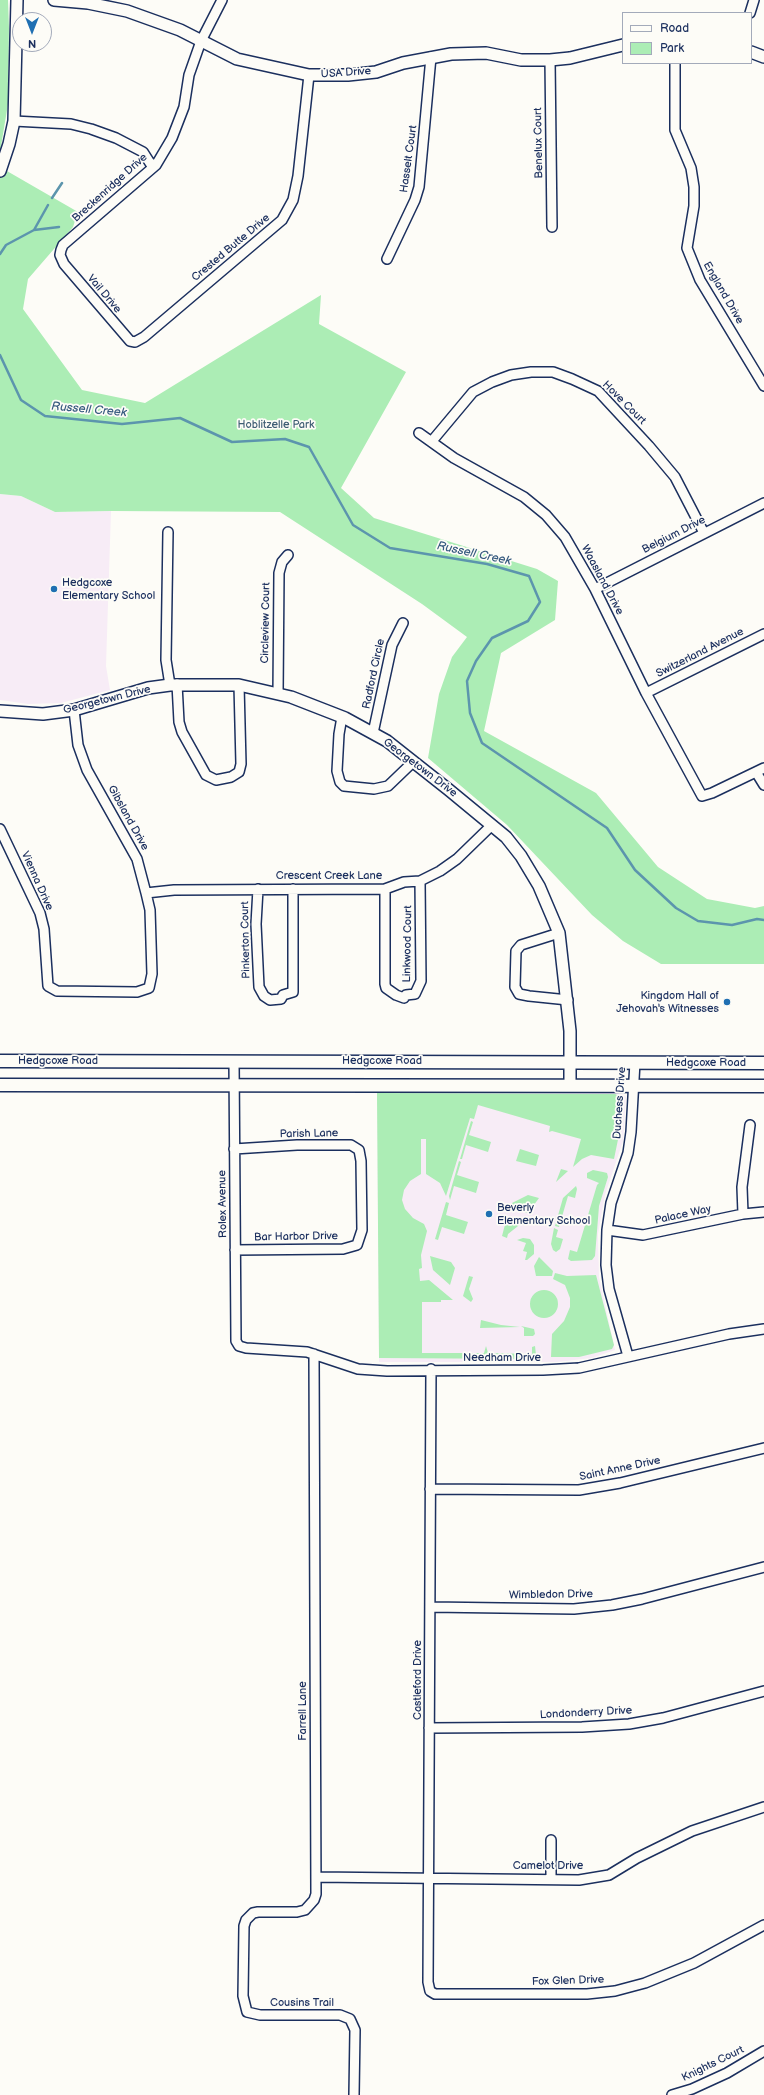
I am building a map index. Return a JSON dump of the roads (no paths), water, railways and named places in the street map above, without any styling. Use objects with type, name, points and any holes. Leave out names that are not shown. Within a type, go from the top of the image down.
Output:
[{"type":"main road","name":"Hedgcoxe Road","points":[[0,1061],[764,1063]]},
{"type":"main road","name":"Hedgcoxe Road","points":[[0,1085],[764,1086]]},
{"type":"street","points":[[0,171],[9,144],[14,120],[17,0]]},
{"type":"street","name":"USA Drive","points":[[54,0],[88,3],[127,11],[163,23],[201,40],[237,59],[310,75],[348,76],[376,72],[431,57],[451,54],[486,53],[521,60],[550,60],[570,58],[622,44]]},
{"type":"street","name":"Breckenridge Drive","points":[[60,255],[63,245],[156,165],[172,138],[184,107],[189,75],[201,40],[222,0]]},
{"type":"street","points":[[750,12],[754,0]]},
{"type":"street","points":[[752,52],[764,57]]},
{"type":"street","name":"Hasselt Court","points":[[387,259],[415,200],[419,188],[431,57]]},
{"type":"street","name":"Benelux Court","points":[[550,60],[552,226]]},
{"type":"street","name":"England Drive","points":[[675,64],[675,130],[691,168],[694,188],[694,206],[688,248],[700,280],[764,386]]},
{"type":"street","name":"Crested Butte Drive","points":[[135,342],[144,337],[282,220],[293,200],[298,176],[310,75]]},
{"type":"street","points":[[14,120],[63,123],[91,129],[116,138],[142,152],[150,163],[156,165]]},
{"type":"street","name":"Vail Drive","points":[[60,255],[64,264],[102,311],[125,337],[135,342]]},
{"type":"street","name":"Hove Court","points":[[432,441],[473,392],[492,382],[511,375],[531,372],[553,372],[566,376],[598,391],[649,446],[675,477],[704,533]]},
{"type":"street","name":"Waasland Drive","points":[[419,433],[454,458],[524,497],[546,515],[565,536],[595,589],[646,693],[702,796],[712,793],[760,770]]},
{"type":"street","name":"Belgium Drive","points":[[595,589],[764,503]]},
{"type":"street","points":[[168,532],[166,660],[173,684],[182,732],[206,775],[216,780],[232,777],[239,772],[239,685]]},
{"type":"street","name":"Circleview Court","points":[[278,694],[279,573],[282,562],[288,555]]},
{"type":"street","name":"Radford Circle","points":[[373,733],[392,645],[403,623]]},
{"type":"street","name":"Switzerland Avenue","points":[[646,693],[764,634]]},
{"type":"street","name":"Georgetown Drive","points":[[0,711],[43,714],[74,710],[148,688],[173,684],[239,685],[278,694],[342,717],[373,733],[402,751],[413,762],[506,837],[529,869],[539,886],[559,933],[568,1000],[570,1085]]},
{"type":"street","name":"Gibsland Drive","points":[[74,710],[78,745],[87,770],[137,859],[150,910],[152,974],[149,988]]},
{"type":"street","points":[[342,717],[338,734],[337,771],[338,777],[344,786],[374,789],[388,786],[413,762]]},
{"type":"street","points":[[760,770],[764,785]]},
{"type":"street","name":"Crescent Creek Lane","points":[[146,893],[174,890],[385,889],[404,882],[420,881],[440,871],[457,859],[492,825]]},
{"type":"street","name":"Vienna Drive","points":[[0,829],[40,913],[44,929],[48,986],[57,991],[137,992],[149,988]]},
{"type":"street","name":"Linkwood Court","points":[[385,889],[385,984],[386,988],[396,995],[404,998],[406,995],[415,994],[421,982],[420,881]]},
{"type":"street","name":"Pinkerton Court","points":[[258,889],[256,924],[259,987],[264,996],[270,1000],[275,1000],[293,992],[293,889]]},
{"type":"street","points":[[559,933],[521,945],[516,951],[515,987],[519,994],[568,1000]]},
{"type":"street","name":"Rolex Avenue","points":[[234,1061],[236,1341],[239,1346]]},
{"type":"street","name":"Duchess Drive","points":[[628,1356],[609,1289],[606,1265],[607,1230],[611,1203],[628,1152],[631,1132],[635,1062]]},
{"type":"street","points":[[743,1214],[742,1187],[750,1126]]},
{"type":"street","name":"Parish Lane","points":[[234,1149],[351,1145],[359,1150],[361,1162],[362,1230],[357,1245]]},
{"type":"street","name":"Palace Way","points":[[607,1230],[643,1235],[743,1214],[764,1212]]},
{"type":"street","name":"Bar Harbor Drive","points":[[235,1250],[343,1249],[357,1245]]},
{"type":"street","name":"Needham Drive","points":[[239,1346],[246,1348],[308,1352],[358,1369],[387,1371],[543,1370],[579,1368],[729,1334],[764,1329]]},
{"type":"street","name":"Farrell Lane","points":[[247,2012],[243,1996],[244,1926],[246,1920],[253,1913],[258,1912],[297,1912],[304,1910],[314,1900],[316,1877],[314,1354]]},
{"type":"street","name":"Castleford Drive","points":[[430,1991],[428,1985],[431,1370]]},
{"type":"street","name":"Saint Anne Drive","points":[[430,1489],[579,1490],[620,1483],[764,1448]]},
{"type":"street","name":"Wimbledon Drive","points":[[430,1607],[574,1609],[612,1605],[642,1599],[764,1567]]},
{"type":"street","name":"Londonderry Drive","points":[[429,1728],[582,1727],[629,1724],[663,1718],[764,1691]]},
{"type":"street","name":"Camelot Drive","points":[[316,1877],[551,1878],[579,1880],[609,1875],[637,1858],[692,1831],[764,1807]]},
{"type":"street","points":[[551,1840],[551,1878]]},
{"type":"street","name":"Fox Glen Drive","points":[[430,1991],[435,1994],[587,1994],[615,1991],[645,1983],[694,1963],[764,1926]]},
{"type":"street","name":"Cousins Trail","points":[[247,2012],[260,2015],[340,2015],[350,2019],[355,2030],[354,2095]]},
{"type":"street","name":"Knights Court","points":[[672,2095],[692,2089],[727,2073],[764,2051]]},
{"type":"waterway","points":[[52,198],[62,183]]},
{"type":"waterway","points":[[34,230],[48,205]]},
{"type":"waterway","points":[[0,254],[6,245],[34,230],[59,227]]},
{"type":"waterway","name":"Russell Creek","points":[[0,355],[21,400],[45,416],[122,424],[180,418],[232,442],[285,439],[309,447],[353,525],[390,548],[487,564],[529,576],[540,602],[528,621],[492,638],[476,661],[467,681],[470,713],[482,743],[607,828],[635,870],[676,908],[698,921],[732,925],[757,919],[764,920]]},
{"type":"place","name":"Hedgcoxe Elementary School","points":[[54,589]]},
{"type":"place","name":"Kingdom Hall of Jehovah's Witnesses","points":[[727,1002]]},
{"type":"place","name":"Beverly Elementary School","points":[[489,1214]]},
{"type":"park label","name":"Hoblitzelle Park","points":[[276,425]]}]
